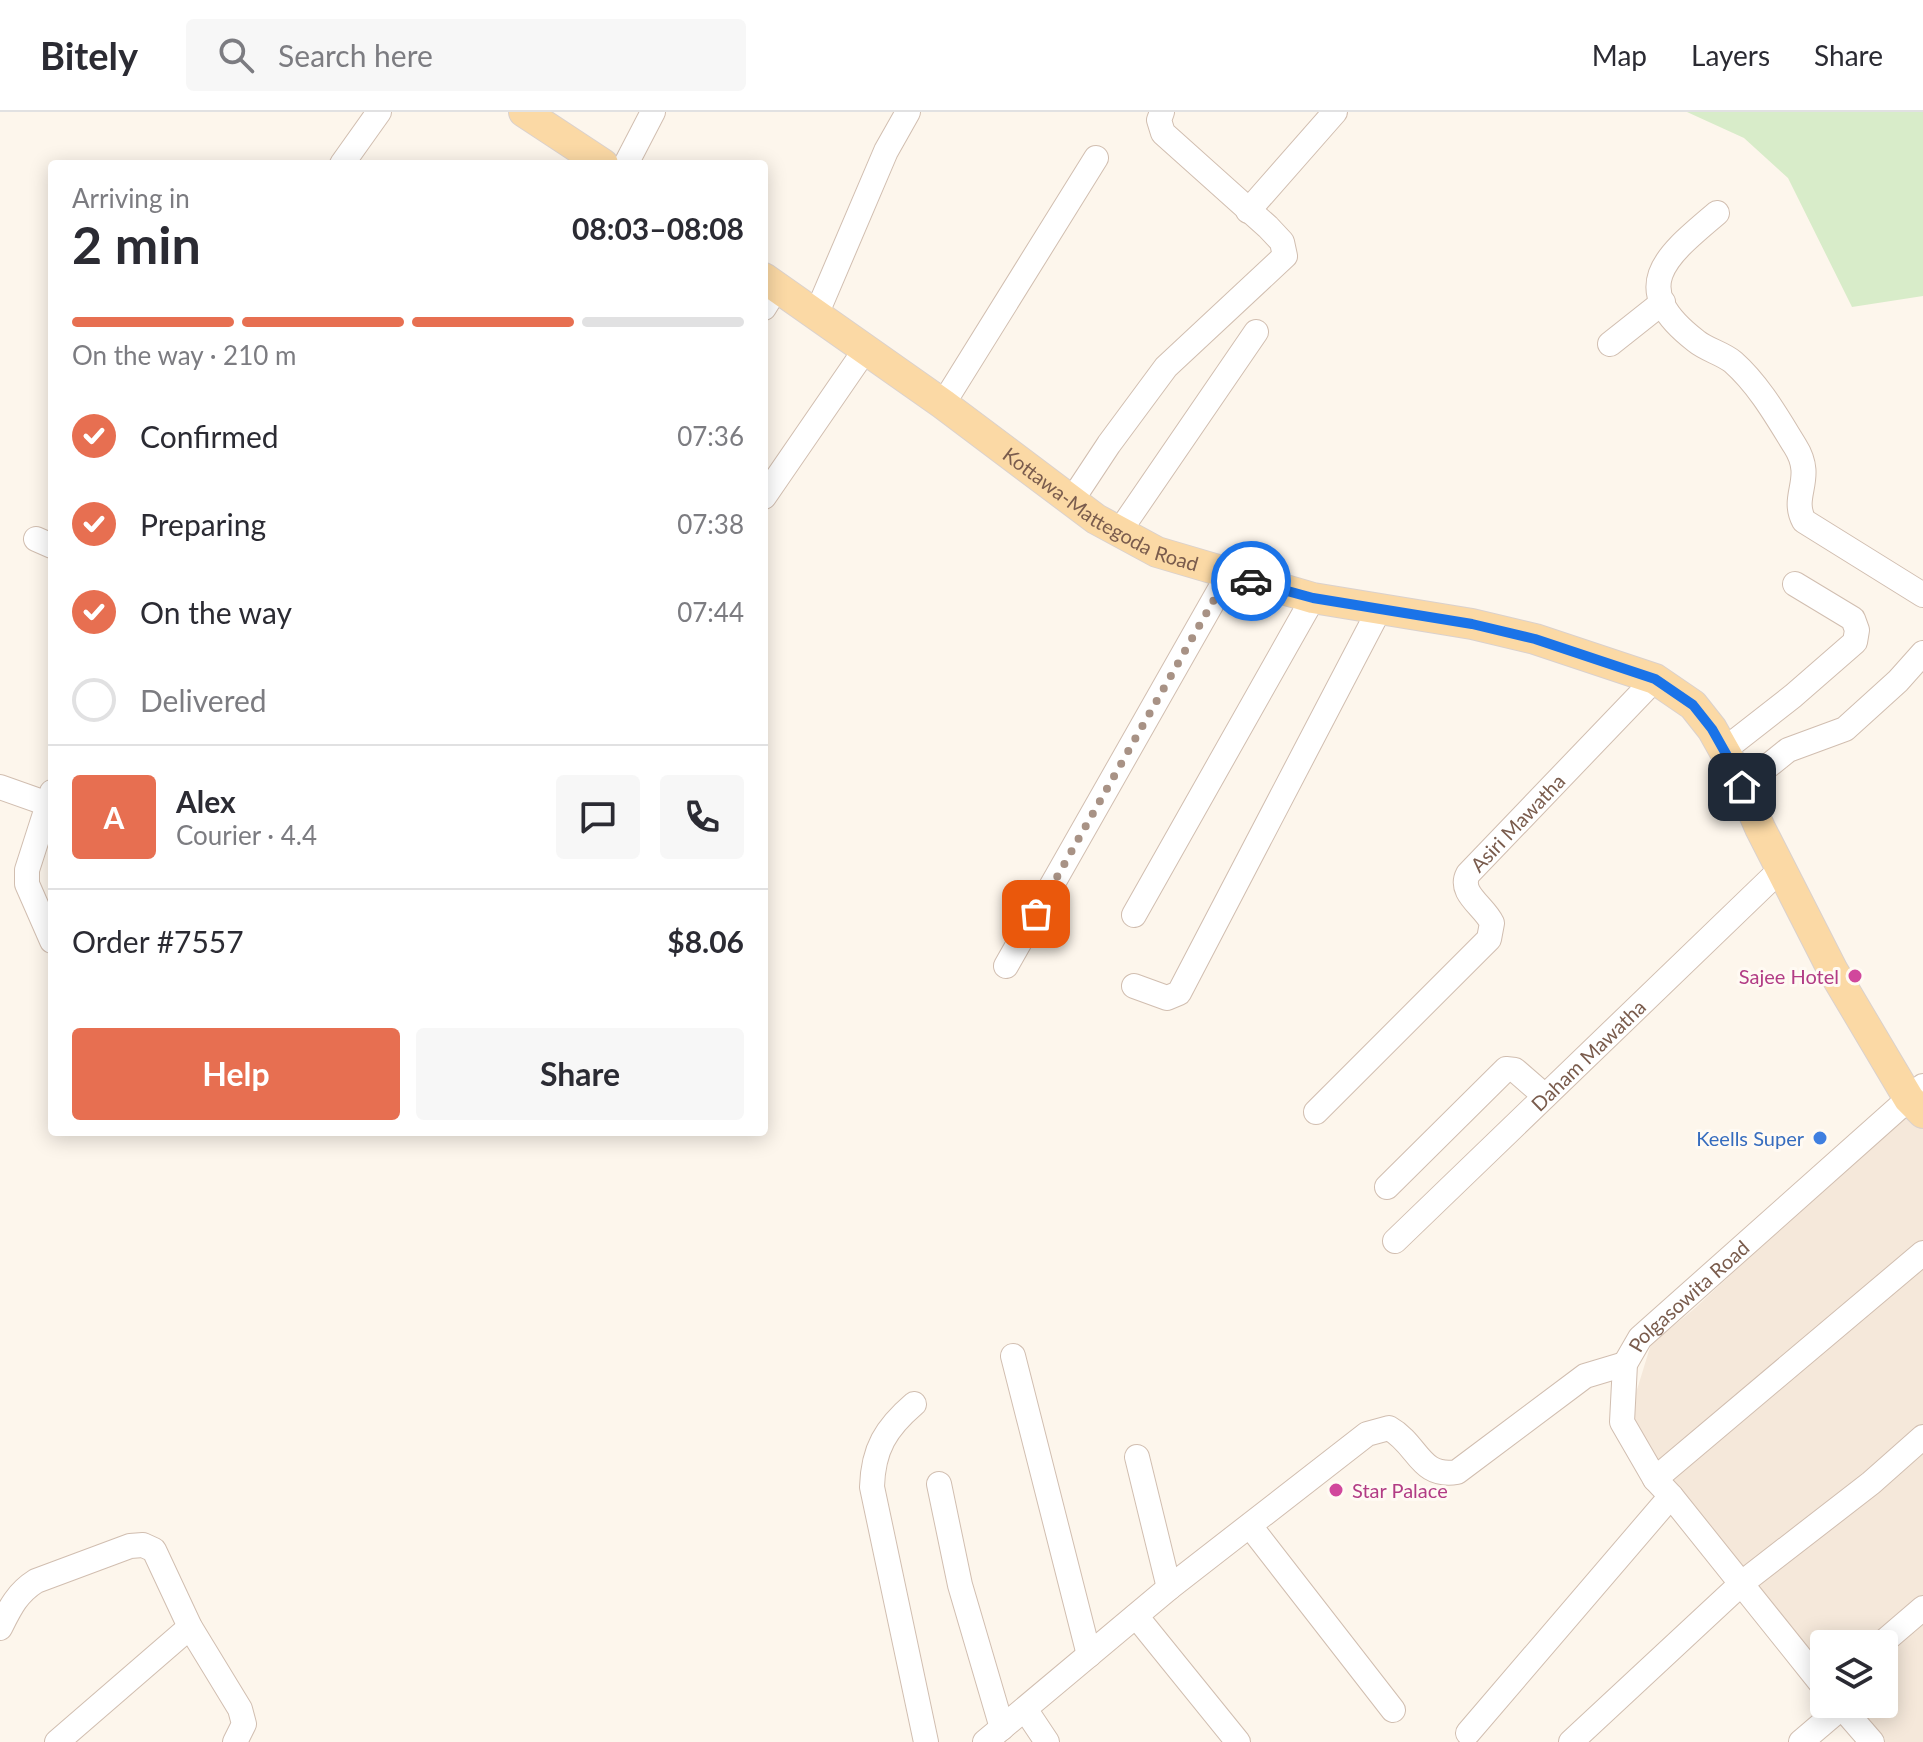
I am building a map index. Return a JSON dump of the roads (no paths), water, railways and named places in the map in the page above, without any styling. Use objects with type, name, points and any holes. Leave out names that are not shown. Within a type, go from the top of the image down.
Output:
[{"type":"main road","points":[[524,112],[597,160]]},
{"type":"main road","name":"Kottawa-Mattegoda Road","points":[[768,291],[816,315],[943,404],[1096,519],[1157,552],[1313,598],[1472,624],[1535,639],[1655,679],[1693,705],[1724,750],[1780,870],[1833,971],[1918,1099]]},
{"type":"street","points":[[345,160],[379,112]]},
{"type":"street","points":[[628,160],[653,112]]},
{"type":"street","points":[[816,315],[886,151],[908,112]]},
{"type":"street","points":[[1072,500],[1166,367],[1285,256],[1282,242],[1163,133],[1159,120],[1162,112]]},
{"type":"street","points":[[1248,211],[1335,112]]},
{"type":"street","points":[[943,404],[1096,158]]},
{"type":"street","points":[[1717,213],[1676,249],[1662,268],[1657,278],[1657,290],[1663,302],[1674,321],[1695,341],[1735,364],[1758,391],[1804,460],[1805,477],[1799,512],[1804,521],[1923,595]]},
{"type":"street","points":[[1610,344],[1663,302]]},
{"type":"street","points":[[1119,532],[1256,332]]},
{"type":"street","points":[[768,491],[865,350]]},
{"type":"street","points":[[1006,966],[1228,575]]},
{"type":"street","points":[[1724,750],[1855,642],[1857,630],[1853,619],[1795,584]]},
{"type":"street","points":[[1134,915],[1313,598]]},
{"type":"street","points":[[1134,986],[1167,998],[1179,993],[1379,610]]},
{"type":"street","points":[[1742,787],[1797,745],[1845,729],[1898,681],[1923,653]]},
{"type":"street","name":"Asiri Mawatha","points":[[1316,1112],[1489,939],[1492,923],[1467,892],[1465,880],[1468,874],[1655,679]]},
{"type":"street","points":[[0,787],[48,798]]},
{"type":"street","points":[[48,804],[27,870],[27,884],[48,932]]},
{"type":"street","name":"Daham Mawatha","points":[[1395,1241],[1780,870]]},
{"type":"street","points":[[1387,1187],[1506,1069],[1515,1070],[1545,1096]]},
{"type":"street","name":"Polgasowita Road","points":[[1810,1669],[1663,1488],[1622,1422],[1625,1364],[1640,1338],[1918,1099]]},
{"type":"street","points":[[1468,1733],[1663,1488],[1923,1253]]},
{"type":"street","points":[[1013,1356],[1089,1655]]},
{"type":"street","points":[[939,1484],[994,1735],[1169,1588],[1367,1434],[1389,1428],[1401,1434],[1431,1470],[1443,1474],[1457,1472],[1585,1376],[1625,1364]]},
{"type":"street","points":[[914,1404],[893,1422],[882,1441],[872,1471],[872,1487],[926,1742]]},
{"type":"street","points":[[1571,1742],[1742,1583],[1871,1483],[1923,1437]]},
{"type":"street","points":[[1137,1457],[1169,1588]]},
{"type":"street","points":[[1250,1526],[1393,1710]]},
{"type":"street","points":[[0,1628],[12,1602],[22,1590],[36,1581],[130,1546],[143,1545],[154,1550],[190,1627],[240,1709],[244,1724],[235,1742]]},
{"type":"street","points":[[1897,1630],[1923,1608]]},
{"type":"street","points":[[1136,1616],[1238,1742]]},
{"type":"street","points":[[57,1742],[190,1627]]},
{"type":"street","points":[[1025,1709],[1047,1742]]},
{"type":"street","points":[[1801,1742],[1826,1718]]},
{"type":"street","points":[[1851,1718],[1872,1742]]},
{"type":"place","name":"Sajee Hotel","points":[[1855,976]]},
{"type":"place","name":"Keells Super","points":[[1820,1138]]},
{"type":"place","name":"Star Palace","points":[[1336,1490]]}]
